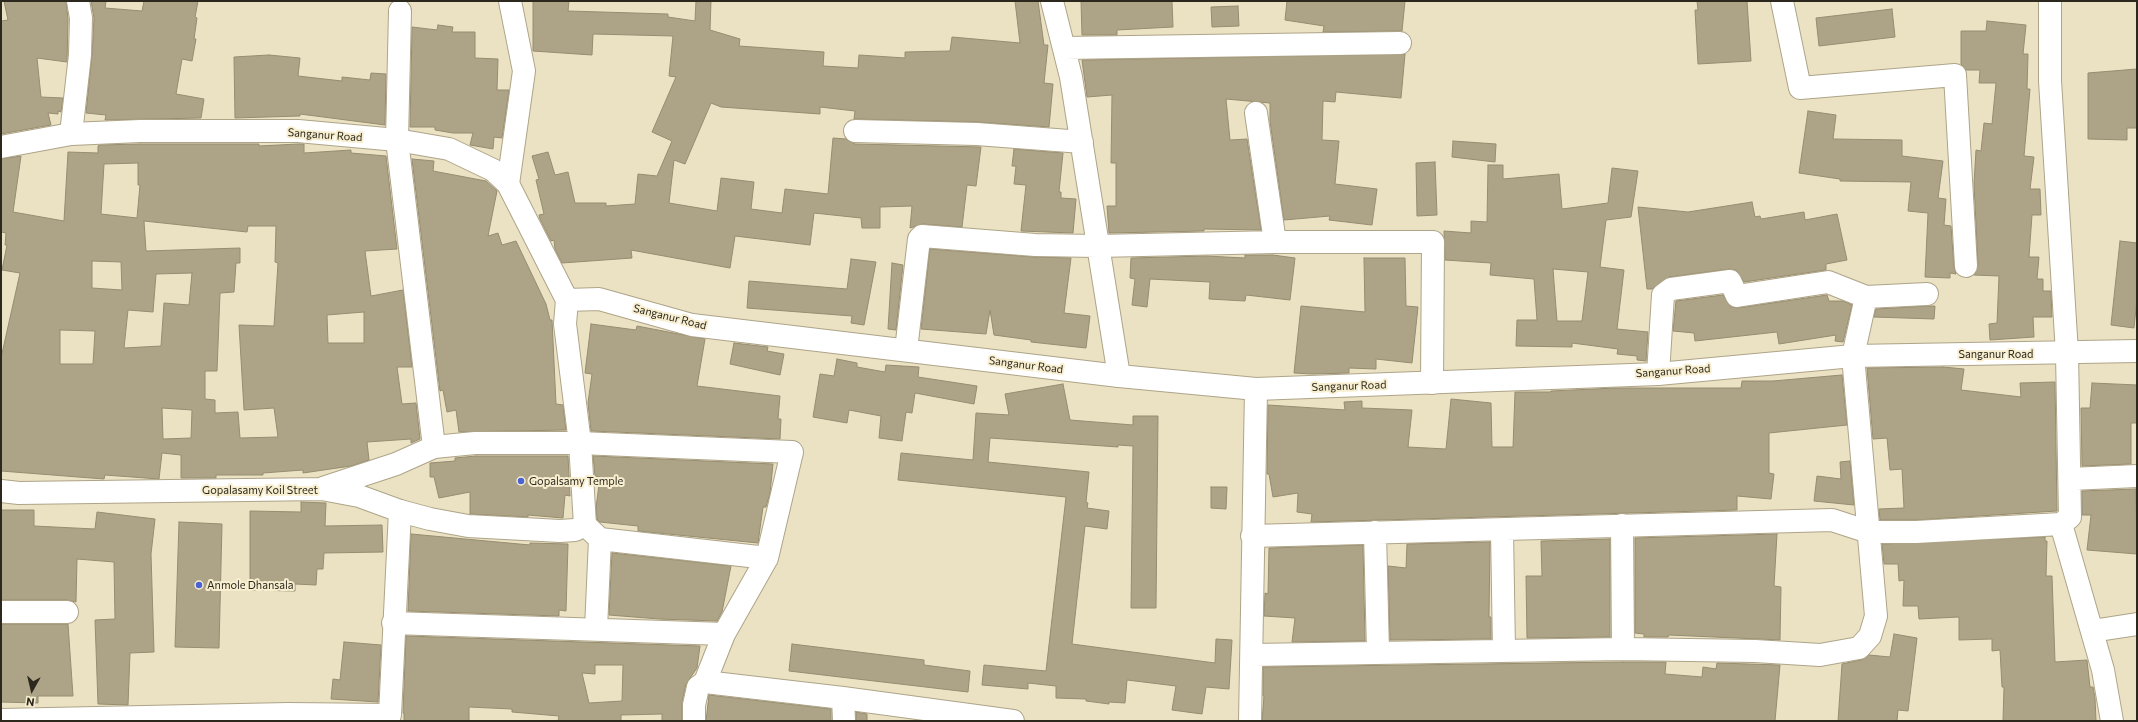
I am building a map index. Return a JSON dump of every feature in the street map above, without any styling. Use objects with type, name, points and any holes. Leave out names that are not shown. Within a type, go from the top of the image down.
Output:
[{"type":"street","points":[[71,134],[80,55],[81,18],[78,1]]},
{"type":"street","points":[[508,184],[514,152],[524,71],[510,1]]},
{"type":"street","points":[[1052,1],[1071,77],[1119,376]]},
{"type":"street","points":[[1782,1],[1800,88],[1955,75],[1966,266]]},
{"type":"street","points":[[1252,536],[1832,520],[1869,532],[1916,532],[2061,524],[2070,517],[2070,480],[2067,353],[2050,81],[2050,1]]},
{"type":"street","points":[[400,11],[397,140],[434,447]]},
{"type":"street","points":[[1064,48],[1400,43]]},
{"type":"street","points":[[1256,113],[1275,242]]},
{"type":"street","name":"Sanganur Road","points":[[1,147],[71,134],[140,131],[298,132],[397,140],[449,149],[493,170],[508,184],[567,300],[598,298],[692,325],[1119,376],[1256,389],[1432,383],[1617,374],[1658,374],[1853,356],[2137,351]]},
{"type":"street","points":[[855,131],[977,134],[1082,142]]},
{"type":"street","points":[[906,350],[919,239],[922,236],[1035,245],[1098,246],[1275,242],[1433,242],[1432,383]]},
{"type":"street","points":[[1658,374],[1663,295],[1671,289],[1730,281],[1737,296],[1828,282],[1866,297],[1927,294]]},
{"type":"street","points":[[1252,655],[1623,649],[1756,651],[1820,655],[1859,648],[1870,636],[1876,616],[1853,356],[1866,297]]},
{"type":"street","points":[[567,300],[565,324],[593,532],[596,629]]},
{"type":"street","points":[[1250,721],[1252,655],[1252,536],[1256,389]]},
{"type":"street","points":[[322,489],[396,464],[434,447],[475,443],[580,443],[792,452],[767,558],[724,634],[705,682],[698,687],[694,705],[694,721]]},
{"type":"street","points":[[2070,480],[2137,476]]},
{"type":"street","name":"Gopalasamy Koil Street","points":[[1,491],[19,493],[322,489],[359,496],[400,511],[468,526],[593,532]]},
{"type":"street","points":[[1,720],[391,718],[393,623],[400,511]]},
{"type":"street","points":[[2061,524],[2103,670],[2112,721]]},
{"type":"street","points":[[1622,525],[1623,649]]},
{"type":"street","points":[[1502,530],[1504,650]]},
{"type":"street","points":[[593,532],[767,558]]},
{"type":"street","points":[[1375,532],[1378,652]]},
{"type":"street","points":[[1,612],[67,612]]},
{"type":"street","points":[[393,623],[724,634]]},
{"type":"street","points":[[2092,630],[2137,624]]},
{"type":"street","points":[[705,682],[843,698],[1012,721]]},
{"type":"street","points":[[843,698],[844,721]]},
{"type":"building","points":[[4,1],[66,1],[68,19],[67,62],[37,58],[41,97],[63,98],[61,112],[58,111],[58,114],[48,113],[51,125],[1,134],[1,21],[8,20]]},
{"type":"building","points":[[91,1],[106,1],[105,8],[142,11],[144,1],[198,1],[195,17],[197,18],[194,39],[196,39],[192,61],[182,59],[176,94],[204,99],[201,118],[105,120],[106,115],[86,113],[94,18]]},
{"type":"building","points":[[533,1],[569,1],[568,11],[668,14],[668,17],[695,21],[696,1],[711,1],[710,30],[740,39],[739,46],[824,52],[823,66],[858,68],[859,55],[905,58],[905,52],[950,51],[952,37],[1020,43],[1015,1],[1038,1],[1044,45],[1048,45],[1044,83],[1053,84],[1049,127],[977,122],[854,119],[855,111],[820,107],[820,114],[721,107],[711,103],[685,164],[674,160],[669,203],[717,211],[721,178],[754,182],[751,209],[782,213],[785,189],[828,194],[833,138],[846,139],[855,144],[981,147],[976,186],[967,185],[962,227],[923,224],[910,228],[912,206],[880,207],[880,228],[862,228],[861,218],[814,213],[810,245],[735,236],[730,268],[631,250],[632,258],[562,263],[555,249],[554,240],[551,241],[540,219],[539,215],[544,214],[536,180],[539,179],[532,156],[548,152],[555,175],[568,172],[575,203],[606,203],[606,206],[635,204],[638,174],[657,176],[672,141],[652,132],[676,77],[669,76],[673,36],[593,34],[592,55],[533,51]]},
{"type":"building","points":[[1081,1],[1172,1],[1173,27],[1117,30],[1117,35],[1082,35]]},
{"type":"building","points":[[1287,1],[1405,1],[1402,31],[1323,32],[1324,26],[1285,20]]},
{"type":"building","points":[[1697,1],[1747,1],[1751,61],[1698,64],[1695,10],[1698,10]]},
{"type":"building","points":[[1238,6],[1239,26],[1212,27],[1211,7]]},
{"type":"building","points":[[1892,9],[1895,37],[1819,46],[1816,18]]},
{"type":"building","points":[[1987,21],[2026,25],[2023,54],[2028,54],[2027,89],[2030,89],[2024,156],[2034,157],[2030,189],[2040,189],[2041,215],[2032,215],[2029,257],[2039,257],[2037,279],[2043,279],[2043,291],[2051,291],[2052,317],[2033,317],[2034,337],[1990,340],[1989,324],[1997,323],[1999,276],[1974,275],[1978,265],[1974,184],[1976,150],[1981,151],[1984,123],[1992,124],[1996,83],[1979,83],[1980,70],[1966,70],[1961,64],[1961,31],[1986,31]]},
{"type":"building","points":[[438,25],[453,27],[452,32],[475,32],[475,58],[498,59],[497,90],[509,90],[502,138],[494,137],[493,149],[470,145],[473,133],[453,133],[435,130],[435,127],[410,127],[412,27],[437,30]]},
{"type":"building","points":[[1405,54],[1401,98],[1336,92],[1335,102],[1323,101],[1322,140],[1339,141],[1335,184],[1377,189],[1372,225],[1329,220],[1330,216],[1284,220],[1270,121],[1270,103],[1226,99],[1230,140],[1247,139],[1261,230],[1204,229],[1204,231],[1109,233],[1107,206],[1116,206],[1116,163],[1111,163],[1112,95],[1087,97],[1082,60]]},
{"type":"building","points":[[269,55],[300,58],[298,76],[342,81],[342,77],[370,80],[371,73],[386,74],[385,125],[300,114],[300,116],[235,118],[234,57]]},
{"type":"building","points":[[2137,69],[2137,128],[2127,128],[2127,140],[2088,139],[2088,73]]},
{"type":"building","points":[[1808,111],[1836,115],[1833,139],[1902,140],[1902,156],[1943,161],[1938,198],[1946,199],[1944,225],[1951,226],[1954,267],[1956,274],[1950,273],[1950,278],[1925,277],[1928,213],[1908,211],[1911,182],[1840,181],[1840,179],[1799,173]]},
{"type":"building","points":[[1453,141],[1496,144],[1495,162],[1452,157]]},
{"type":"building","points":[[259,144],[259,146],[304,144],[304,153],[351,150],[351,153],[386,156],[397,249],[365,251],[371,296],[403,290],[412,367],[397,367],[402,404],[416,403],[420,439],[411,443],[411,439],[367,442],[369,460],[351,466],[303,473],[303,470],[263,473],[263,475],[216,475],[216,478],[181,478],[181,455],[162,453],[159,479],[105,475],[104,479],[1,471],[1,358],[20,273],[2,270],[7,245],[5,245],[6,233],[1,232],[1,159],[21,156],[13,212],[64,221],[68,152],[98,153],[98,146]],"holes":[[[138,163],[138,185],[140,185],[137,218],[101,214],[104,164]],[[144,221],[247,232],[248,226],[276,226],[275,262],[278,263],[274,326],[239,325],[244,410],[274,408],[278,437],[240,438],[238,412],[215,413],[215,400],[205,399],[205,371],[217,371],[220,293],[234,292],[236,263],[240,263],[240,248],[146,251]],[[92,261],[121,262],[122,290],[92,288]],[[192,273],[189,305],[164,303],[161,346],[124,348],[128,310],[153,312],[156,274]],[[364,312],[364,343],[328,343],[327,315]],[[60,330],[95,331],[93,364],[60,364]],[[162,408],[192,410],[191,438],[163,439]]]},
{"type":"building","points":[[1014,149],[1063,153],[1059,192],[1061,192],[1061,198],[1076,199],[1073,233],[1021,231],[1026,185],[1014,184],[1016,166],[1012,166]]},
{"type":"building","points":[[412,159],[434,161],[433,171],[486,181],[497,191],[488,236],[498,233],[502,245],[516,241],[546,304],[550,320],[552,320],[556,404],[563,405],[566,430],[459,432],[456,410],[447,412],[443,390],[440,391]]},
{"type":"building","points":[[1435,162],[1437,215],[1417,216],[1416,163]]},
{"type":"building","points":[[1488,165],[1503,165],[1503,179],[1559,174],[1562,209],[1608,203],[1612,168],[1638,171],[1631,217],[1606,220],[1600,267],[1624,270],[1617,329],[1648,332],[1646,361],[1637,360],[1637,356],[1617,354],[1618,349],[1572,343],[1572,347],[1516,346],[1517,320],[1537,320],[1534,279],[1490,275],[1491,263],[1445,260],[1444,231],[1471,233],[1471,221],[1487,222]],"holes":[[[1553,269],[1588,272],[1582,321],[1557,321]]]},
{"type":"building","points":[[1752,202],[1755,217],[1760,216],[1761,219],[1804,212],[1805,220],[1837,214],[1847,260],[1826,264],[1826,270],[1744,282],[1736,270],[1729,269],[1669,277],[1652,289],[1647,289],[1638,207],[1688,212]]},
{"type":"building","points":[[2120,241],[2137,243],[2137,299],[2134,328],[2111,325]]},
{"type":"building","points":[[930,249],[1034,257],[1071,258],[1064,313],[1090,316],[1086,348],[1031,342],[1031,340],[994,335],[990,310],[986,334],[921,329]]},
{"type":"building","points":[[1245,255],[1273,255],[1295,258],[1290,300],[1246,295],[1245,301],[1209,299],[1210,282],[1150,279],[1147,307],[1132,305],[1135,279],[1130,278],[1131,258],[1206,256],[1245,258]]},
{"type":"building","points":[[1364,258],[1405,258],[1406,306],[1418,307],[1412,363],[1376,359],[1376,369],[1349,368],[1349,373],[1294,373],[1301,306],[1365,312]]},
{"type":"building","points":[[851,259],[876,262],[864,325],[851,323],[852,316],[747,308],[749,281],[847,289]]},
{"type":"building","points":[[892,263],[903,265],[896,330],[888,329]]},
{"type":"building","points":[[1723,295],[1731,307],[1738,308],[1827,295],[1829,301],[1843,301],[1852,305],[1843,342],[1835,341],[1836,335],[1779,344],[1777,332],[1695,341],[1694,333],[1673,331],[1676,301]]},
{"type":"building","points":[[1935,306],[1934,319],[1874,317],[1876,309]]},
{"type":"building","points":[[591,324],[636,330],[637,326],[705,339],[697,386],[780,396],[778,419],[781,419],[780,439],[591,431],[588,403],[592,374],[585,373]]},
{"type":"building","points":[[734,343],[768,347],[767,351],[784,354],[780,375],[730,364]]},
{"type":"building","points":[[837,359],[857,363],[857,367],[885,372],[886,365],[919,367],[918,377],[977,386],[974,404],[915,393],[912,413],[906,412],[902,441],[879,438],[881,416],[849,410],[847,423],[813,417],[820,374],[834,376]]},
{"type":"building","points":[[1943,367],[1964,369],[1961,390],[2021,397],[2020,383],[2055,382],[2057,511],[1916,520],[1880,520],[1879,509],[1904,508],[1902,469],[1890,470],[1887,438],[1873,439],[1867,368]]},
{"type":"building","points":[[1842,375],[1847,425],[1769,433],[1769,473],[1774,474],[1771,499],[1737,496],[1737,510],[1311,522],[1312,514],[1297,512],[1298,493],[1273,497],[1269,474],[1267,474],[1268,405],[1345,410],[1344,402],[1362,401],[1362,408],[1412,410],[1408,447],[1446,449],[1451,399],[1491,403],[1492,447],[1513,447],[1515,392],[1550,392],[1615,388],[1741,388],[1742,381],[1773,381]]},
{"type":"building","points":[[2092,383],[2137,385],[2137,423],[2131,423],[2131,464],[2082,466],[2081,408],[2090,408]]},
{"type":"building","points":[[1063,384],[1070,420],[1133,425],[1133,416],[1158,416],[1156,608],[1131,608],[1133,446],[1118,445],[1118,447],[990,438],[988,462],[1089,472],[1086,502],[1088,503],[1087,508],[1109,511],[1107,529],[1085,526],[1072,644],[1215,663],[1216,639],[1232,640],[1229,689],[1206,687],[1202,714],[1172,710],[1176,686],[1127,680],[1125,703],[1109,702],[1109,704],[1086,701],[1086,699],[1056,698],[1056,686],[1028,683],[1028,689],[982,685],[984,665],[1046,671],[1066,497],[898,480],[901,453],[973,460],[976,413],[1009,415],[1005,394]]},
{"type":"building","name":"Gopalsamy Temple","points":[[476,456],[568,456],[570,496],[565,495],[563,518],[528,515],[528,517],[470,514],[470,492],[439,498],[434,477],[430,477],[430,463],[455,461],[455,458]]},
{"type":"building","points":[[593,456],[773,464],[770,493],[766,507],[763,507],[758,543],[638,531],[638,526],[600,522],[597,519],[596,508],[600,477],[595,476]]},
{"type":"building","points":[[1850,461],[1854,505],[1814,501],[1817,476],[1841,479],[1840,462]]},
{"type":"building","points":[[1211,487],[1227,487],[1226,509],[1211,508]]},
{"type":"building","points":[[2136,489],[2137,554],[2087,550],[2091,515],[2082,515],[2082,491]]},
{"type":"building","points":[[301,502],[326,503],[325,526],[382,525],[383,552],[324,553],[323,569],[317,569],[316,585],[295,584],[295,591],[250,590],[250,511],[301,512]]},
{"type":"building","points":[[1,510],[34,510],[34,526],[95,529],[97,512],[155,519],[151,554],[154,652],[130,653],[128,705],[98,704],[95,620],[115,619],[114,562],[77,559],[76,602],[67,600],[1,600]]},
{"type":"building","name":"Anmole Dhansala","points":[[179,522],[222,524],[219,648],[175,647]]},
{"type":"building","points":[[411,534],[530,545],[530,543],[568,544],[566,611],[559,610],[559,616],[408,611]]},
{"type":"building","points":[[1777,534],[1774,586],[1781,587],[1780,640],[1669,635],[1668,637],[1644,637],[1644,634],[1635,633],[1635,538]]},
{"type":"building","points":[[2045,537],[2045,541],[2047,541],[2046,576],[2052,576],[2055,662],[2087,660],[2090,687],[2093,687],[2095,698],[2096,721],[2003,721],[2004,687],[2002,687],[2000,650],[1992,651],[1992,639],[1959,640],[1959,617],[1919,619],[1918,606],[1903,606],[1904,580],[1899,581],[1898,564],[1884,564],[1882,544]]},
{"type":"building","points":[[1610,539],[1610,637],[1527,638],[1526,576],[1542,576],[1541,541]]},
{"type":"building","points":[[1490,542],[1489,617],[1491,617],[1491,639],[1390,640],[1388,566],[1406,568],[1407,544]]},
{"type":"building","points":[[1363,545],[1365,641],[1292,642],[1295,618],[1264,616],[1265,593],[1268,594],[1269,548]]},
{"type":"building","points":[[612,553],[731,566],[722,612],[717,621],[659,619],[609,615]]},
{"type":"building","points":[[1,624],[68,624],[73,696],[38,696],[38,703],[1,702]]},
{"type":"building","points":[[1894,634],[1917,638],[1908,711],[1898,710],[1897,721],[1838,721],[1842,664],[1861,660],[1869,655],[1890,657]]},
{"type":"building","points":[[406,636],[700,646],[697,668],[686,684],[682,702],[682,721],[662,721],[662,714],[621,715],[621,721],[558,721],[559,716],[512,712],[512,709],[469,707],[469,721],[404,721]],"holes":[[[595,665],[623,665],[622,701],[589,703],[582,673],[595,674]]]},
{"type":"building","points":[[344,642],[381,645],[378,702],[331,699],[333,679],[340,680]]},
{"type":"building","points":[[792,644],[924,660],[924,665],[970,671],[968,692],[789,671]]},
{"type":"building","points":[[1666,662],[1665,674],[1702,677],[1703,667],[1716,669],[1717,663],[1780,665],[1775,721],[1262,721],[1264,696],[1263,667]]},
{"type":"building","points":[[709,695],[831,709],[831,721],[706,721]]},
{"type":"building","points":[[856,712],[867,714],[867,721],[856,721]]},
{"type":"place","name":"Gopalsamy Temple","points":[[521,481]]},
{"type":"place","name":"Anmole Dhansala","points":[[199,585]]}]
